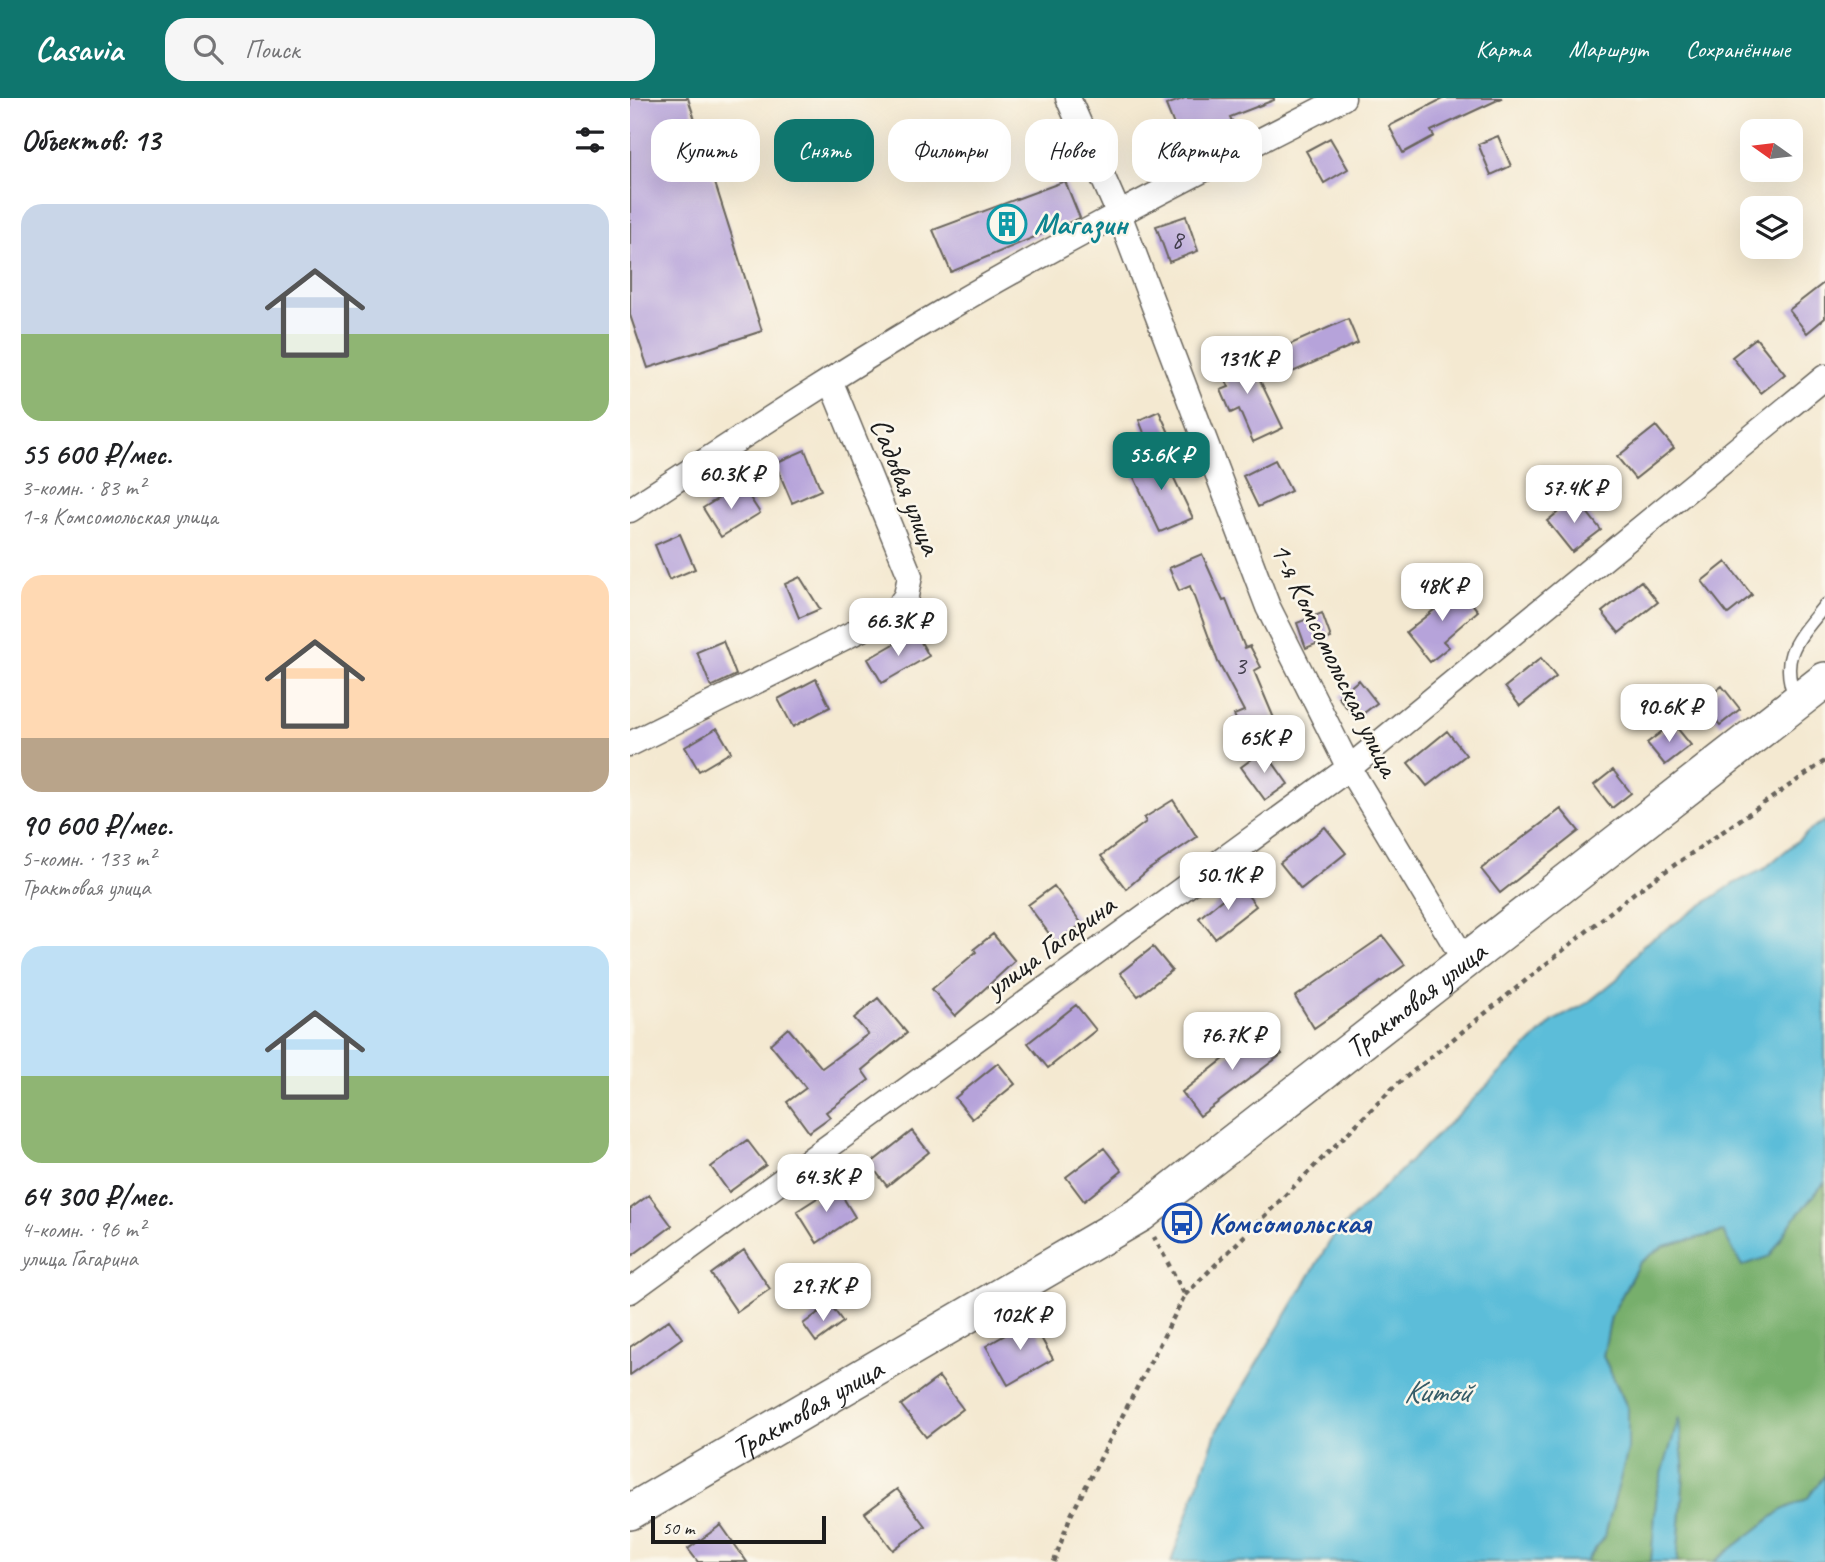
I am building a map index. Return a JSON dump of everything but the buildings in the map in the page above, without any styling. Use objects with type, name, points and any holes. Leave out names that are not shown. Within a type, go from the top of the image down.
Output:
[{"type":"street","name":"1-я Комсомольская улица","points":[[1068,98],[1077,119]]},
{"type":"street","points":[[1081,119],[1083,98]]},
{"type":"street","points":[[630,510],[830,380],[943,311],[1119,214],[1343,98]]},
{"type":"street","name":"1-я Комсомольская улица","points":[[1105,182],[1268,607],[1349,768],[1465,961]]},
{"type":"street","name":"улица Гагарина","points":[[630,1291],[1349,768],[1825,377]]},
{"type":"street","name":"Садовая улица","points":[[630,744],[894,613],[906,596],[910,576],[830,380]]},
{"type":"street","name":"Трактовая улица","points":[[630,1511],[1142,1214],[1825,680]]},
{"type":"lane","points":[[1797,701],[1787,680],[1788,663],[1795,643],[1825,605]]},
{"type":"path","points":[[1054,1562],[1070,1517],[1185,1295],[1395,1086],[1634,893],[1825,761]]},
{"type":"path","points":[[1142,1214],[1185,1295]]},
{"type":"green space","points":[[1825,1182],[1825,1475],[1807,1499],[1782,1510],[1714,1562],[1677,1562],[1684,1473],[1679,1420],[1657,1491],[1651,1562],[1586,1562],[1605,1535],[1628,1409],[1603,1356],[1611,1316],[1639,1263],[1664,1246],[1724,1232],[1770,1256],[1793,1220]]},
{"type":"water","name":"Китой","points":[[1825,821],[1825,1182],[1793,1220],[1770,1256],[1742,1266],[1723,1232],[1664,1246],[1639,1263],[1611,1316],[1603,1356],[1628,1409],[1628,1450],[1605,1535],[1586,1562],[1171,1562],[1217,1430],[1332,1238],[1553,1021],[1586,1004],[1617,979],[1643,945],[1733,884],[1764,869]]},
{"type":"water","points":[[1679,1417],[1684,1473],[1677,1562],[1651,1562],[1657,1491]]},
{"type":"water","points":[[1825,1475],[1825,1562],[1714,1562],[1782,1510],[1807,1499]]},
{"type":"place","name":"Магазин","points":[[1007,224]]},
{"type":"place","name":"Комсомольская","points":[[1182,1223]]}]
